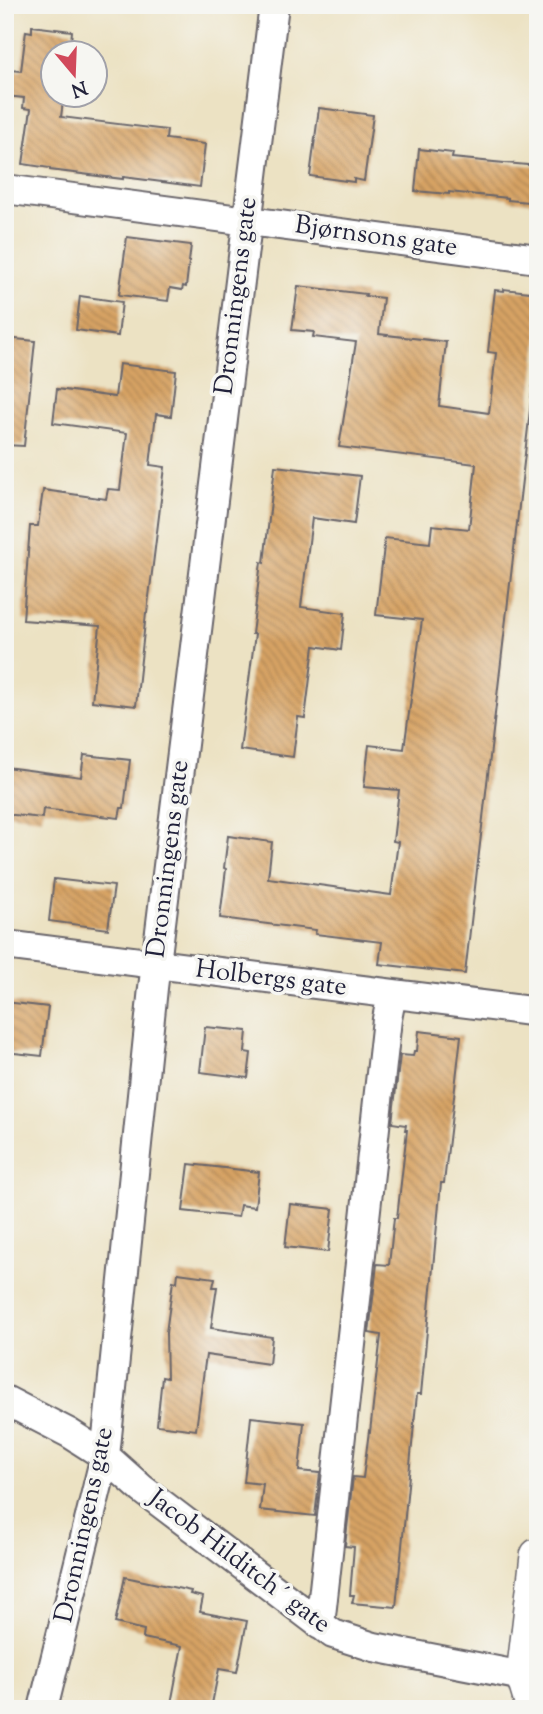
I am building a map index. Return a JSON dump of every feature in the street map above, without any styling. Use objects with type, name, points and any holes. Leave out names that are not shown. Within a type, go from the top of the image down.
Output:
[{"type":"street","name":"Dronningens gate","points":[[43,1709],[105,1456],[156,964],[274,5]]},
{"type":"street","name":"Bjørnsons gate","points":[[5,189],[538,259]]},
{"type":"street","name":"Holbergs gate","points":[[5,945],[538,1012]]},
{"type":"street","points":[[320,1625],[392,994]]},
{"type":"street","name":"Jacob Hilditch´ gate","points":[[5,1400],[69,1433],[105,1456],[142,1489],[333,1634],[374,1647],[531,1677]]},
{"type":"street","points":[[534,1709],[531,1677],[538,1556]]},
{"type":"building","points":[[32,26],[72,31],[71,38],[38,38],[38,108],[62,108],[61,117],[167,130],[166,139],[205,144],[200,187],[50,170],[23,164],[31,109],[23,108],[24,98],[6,96],[10,70],[21,71],[26,31],[32,32]]},
{"type":"building","points":[[319,108],[373,115],[364,181],[310,176]]},
{"type":"building","points":[[419,149],[453,153],[452,158],[538,166],[538,203],[449,192],[415,191]]},
{"type":"building","points":[[127,237],[191,245],[186,287],[183,286],[182,290],[170,288],[168,301],[119,295]]},
{"type":"building","points":[[298,286],[383,298],[379,334],[446,342],[439,406],[489,413],[496,353],[488,352],[495,290],[538,293],[538,341],[465,974],[379,964],[382,942],[315,934],[316,930],[220,918],[228,836],[272,842],[268,878],[391,895],[398,842],[393,841],[399,790],[364,787],[369,745],[404,749],[422,620],[376,615],[385,538],[430,543],[432,525],[469,529],[476,464],[339,447],[356,342],[313,337],[314,332],[292,330]]},
{"type":"building","points":[[80,296],[122,302],[118,336],[76,330]]},
{"type":"building","points":[[5,338],[35,341],[24,446],[5,445]]},
{"type":"building","points":[[119,364],[176,371],[171,416],[156,414],[150,465],[165,467],[136,706],[92,701],[100,626],[23,620],[30,526],[38,526],[43,490],[106,499],[108,489],[120,490],[127,433],[53,423],[57,389],[115,397]]},
{"type":"building","points":[[275,466],[360,476],[354,524],[312,518],[301,607],[345,613],[341,650],[314,646],[305,718],[298,717],[293,757],[240,750],[255,634],[252,634],[261,562],[264,563]]},
{"type":"building","points":[[84,755],[130,760],[124,808],[121,808],[119,818],[43,809],[42,818],[5,814],[5,767],[81,777]]},
{"type":"building","points":[[54,879],[114,886],[108,929],[49,921]]},
{"type":"building","points":[[5,1002],[48,1007],[42,1056],[5,1052]]},
{"type":"building","points":[[205,1027],[247,1031],[245,1052],[251,1053],[248,1078],[200,1072]]},
{"type":"building","points":[[419,1031],[461,1036],[444,1183],[441,1183],[421,1394],[417,1394],[396,1607],[352,1603],[354,1595],[350,1595],[354,1547],[345,1546],[353,1477],[363,1478],[370,1432],[381,1335],[369,1333],[377,1264],[389,1265],[407,1130],[406,1125],[392,1123],[400,1055],[413,1056],[414,1051],[417,1051]]},
{"type":"building","points":[[189,1164],[259,1172],[255,1207],[240,1205],[238,1217],[183,1211]]},
{"type":"building","points":[[290,1204],[333,1209],[328,1252],[285,1247]]},
{"type":"building","points":[[178,1273],[215,1278],[213,1287],[217,1287],[211,1328],[272,1337],[269,1364],[206,1355],[196,1430],[157,1425],[162,1377],[167,1378],[166,1333],[173,1281],[177,1282]]},
{"type":"building","points":[[251,1417],[304,1423],[299,1471],[320,1473],[315,1516],[260,1510],[263,1484],[244,1482]]},
{"type":"building","points":[[125,1577],[191,1591],[190,1594],[203,1597],[200,1612],[247,1621],[237,1672],[219,1669],[211,1709],[170,1709],[182,1646],[143,1638],[144,1630],[115,1623]]}]
